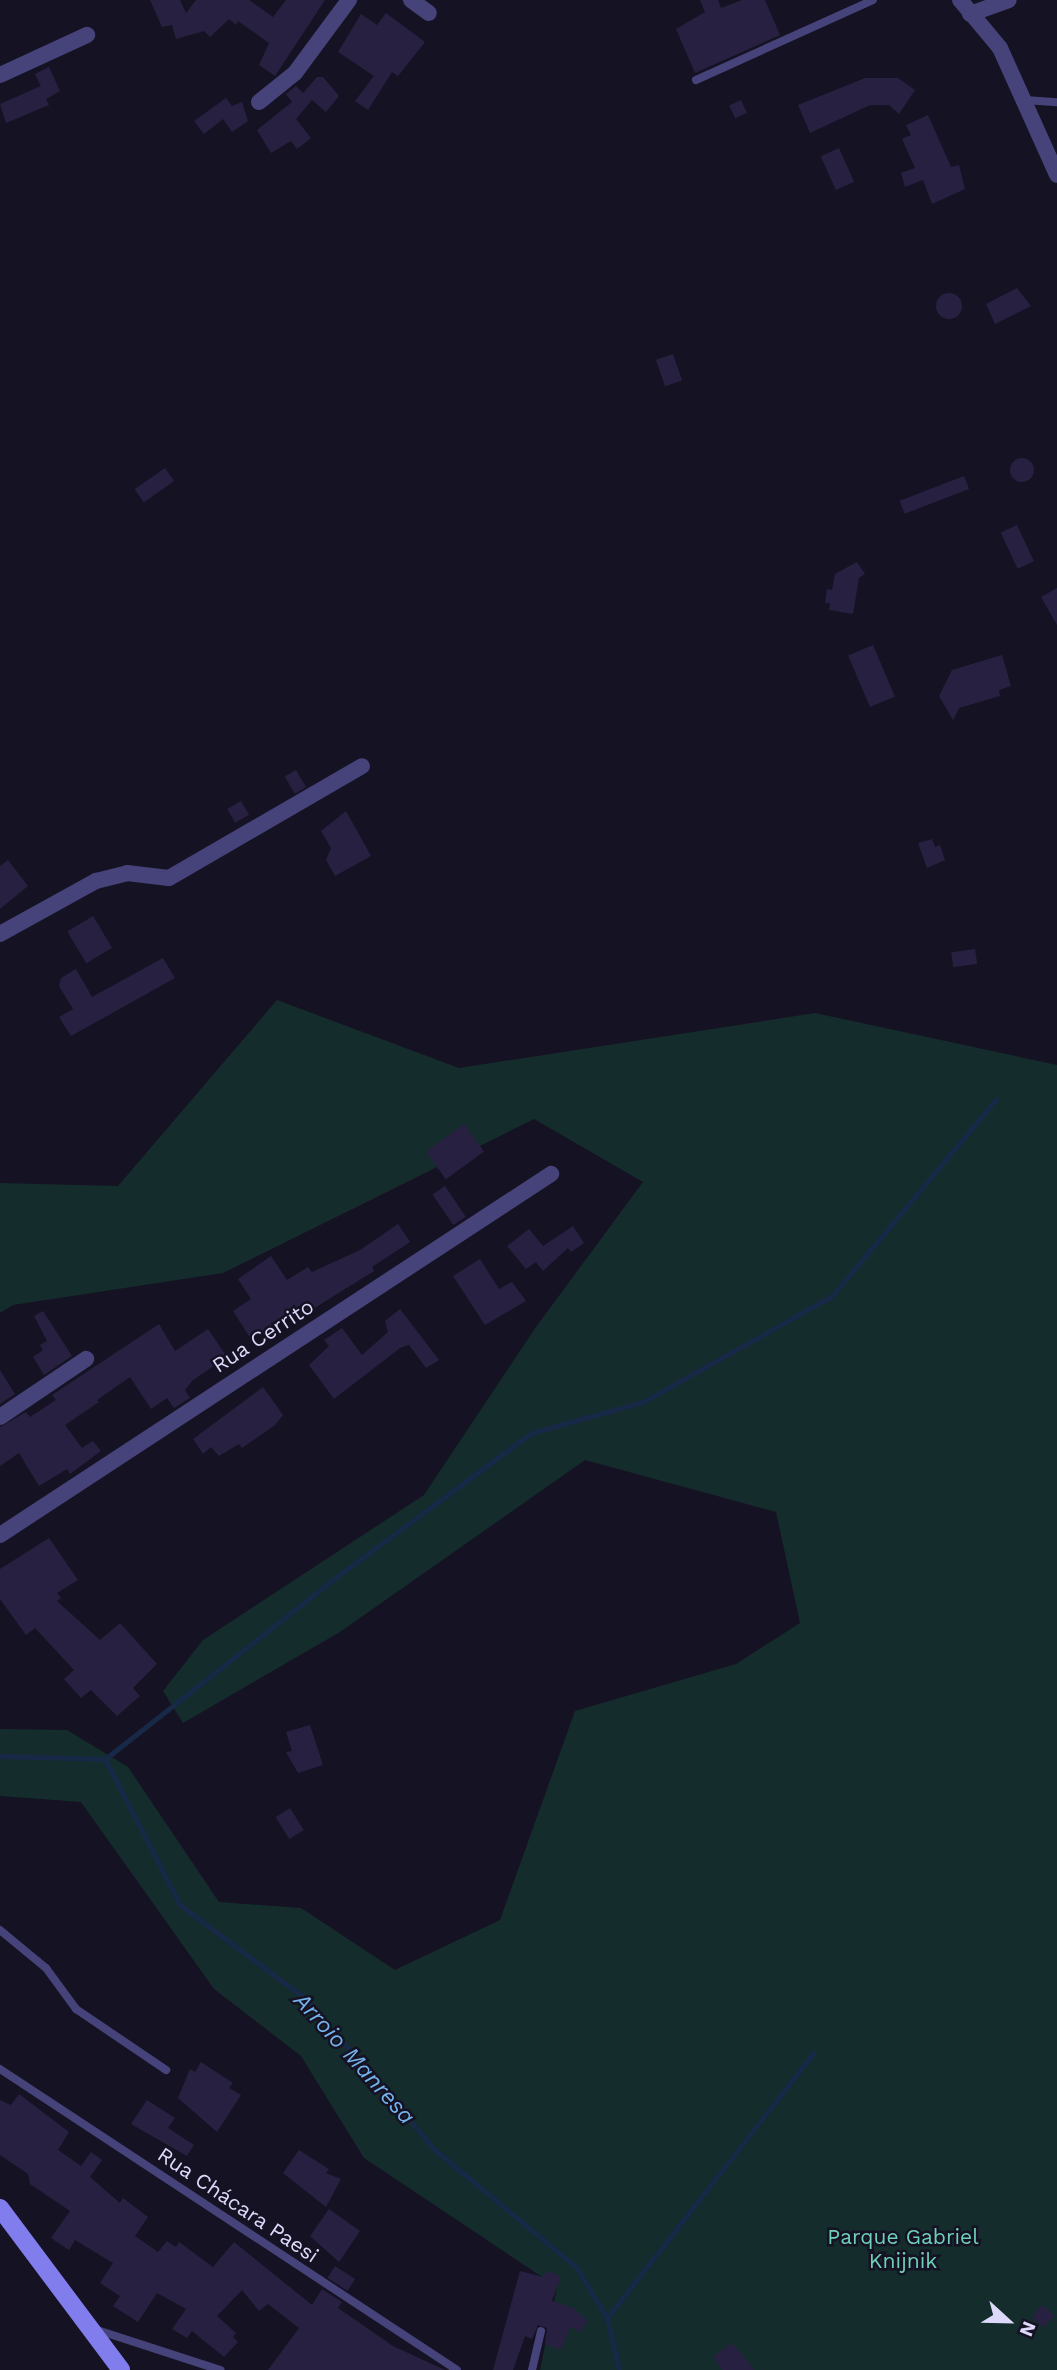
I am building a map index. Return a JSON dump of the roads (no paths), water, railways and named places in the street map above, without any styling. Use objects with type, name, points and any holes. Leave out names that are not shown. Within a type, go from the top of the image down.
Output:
[{"type":"street","points":[[259,102],[295,73],[349,0]]},
{"type":"street","points":[[411,0],[429,13]]},
{"type":"street","points":[[960,0],[1000,48],[1057,175]]},
{"type":"street","points":[[970,15],[1009,0]]},
{"type":"street","points":[[0,75],[87,35]]},
{"type":"street","points":[[0,934],[96,881],[127,873],[172,877],[362,766]]},
{"type":"street","name":"Rua Cerrito","points":[[0,1535],[551,1174]]},
{"type":"street","points":[[0,1417],[86,1359]]},
{"type":"street","points":[[0,2208],[121,2370]]},
{"type":"lane","points":[[696,80],[873,0]]},
{"type":"lane","points":[[1025,100],[1057,102]]},
{"type":"lane","points":[[0,1930],[46,1968],[76,2009],[166,2070]]},
{"type":"lane","name":"Rua Chácara Paesi","points":[[0,2069],[457,2370]]},
{"type":"lane","points":[[85,2325],[220,2370]]},
{"type":"lane","points":[[532,2370],[541,2331]]},
{"type":"waterway","points":[[105,1759],[331,1581],[531,1433],[643,1402],[832,1296],[996,1099]]},
{"type":"waterway","name":"Arroio Manresa","points":[[0,1756],[105,1759],[180,1905],[306,1999],[435,2150],[576,2267],[607,2318],[619,2370]]},
{"type":"waterway","points":[[607,2318],[813,2053]]},
{"type":"park label","name":"Parque Gabriel Knijnik","points":[[903,2249]]}]
